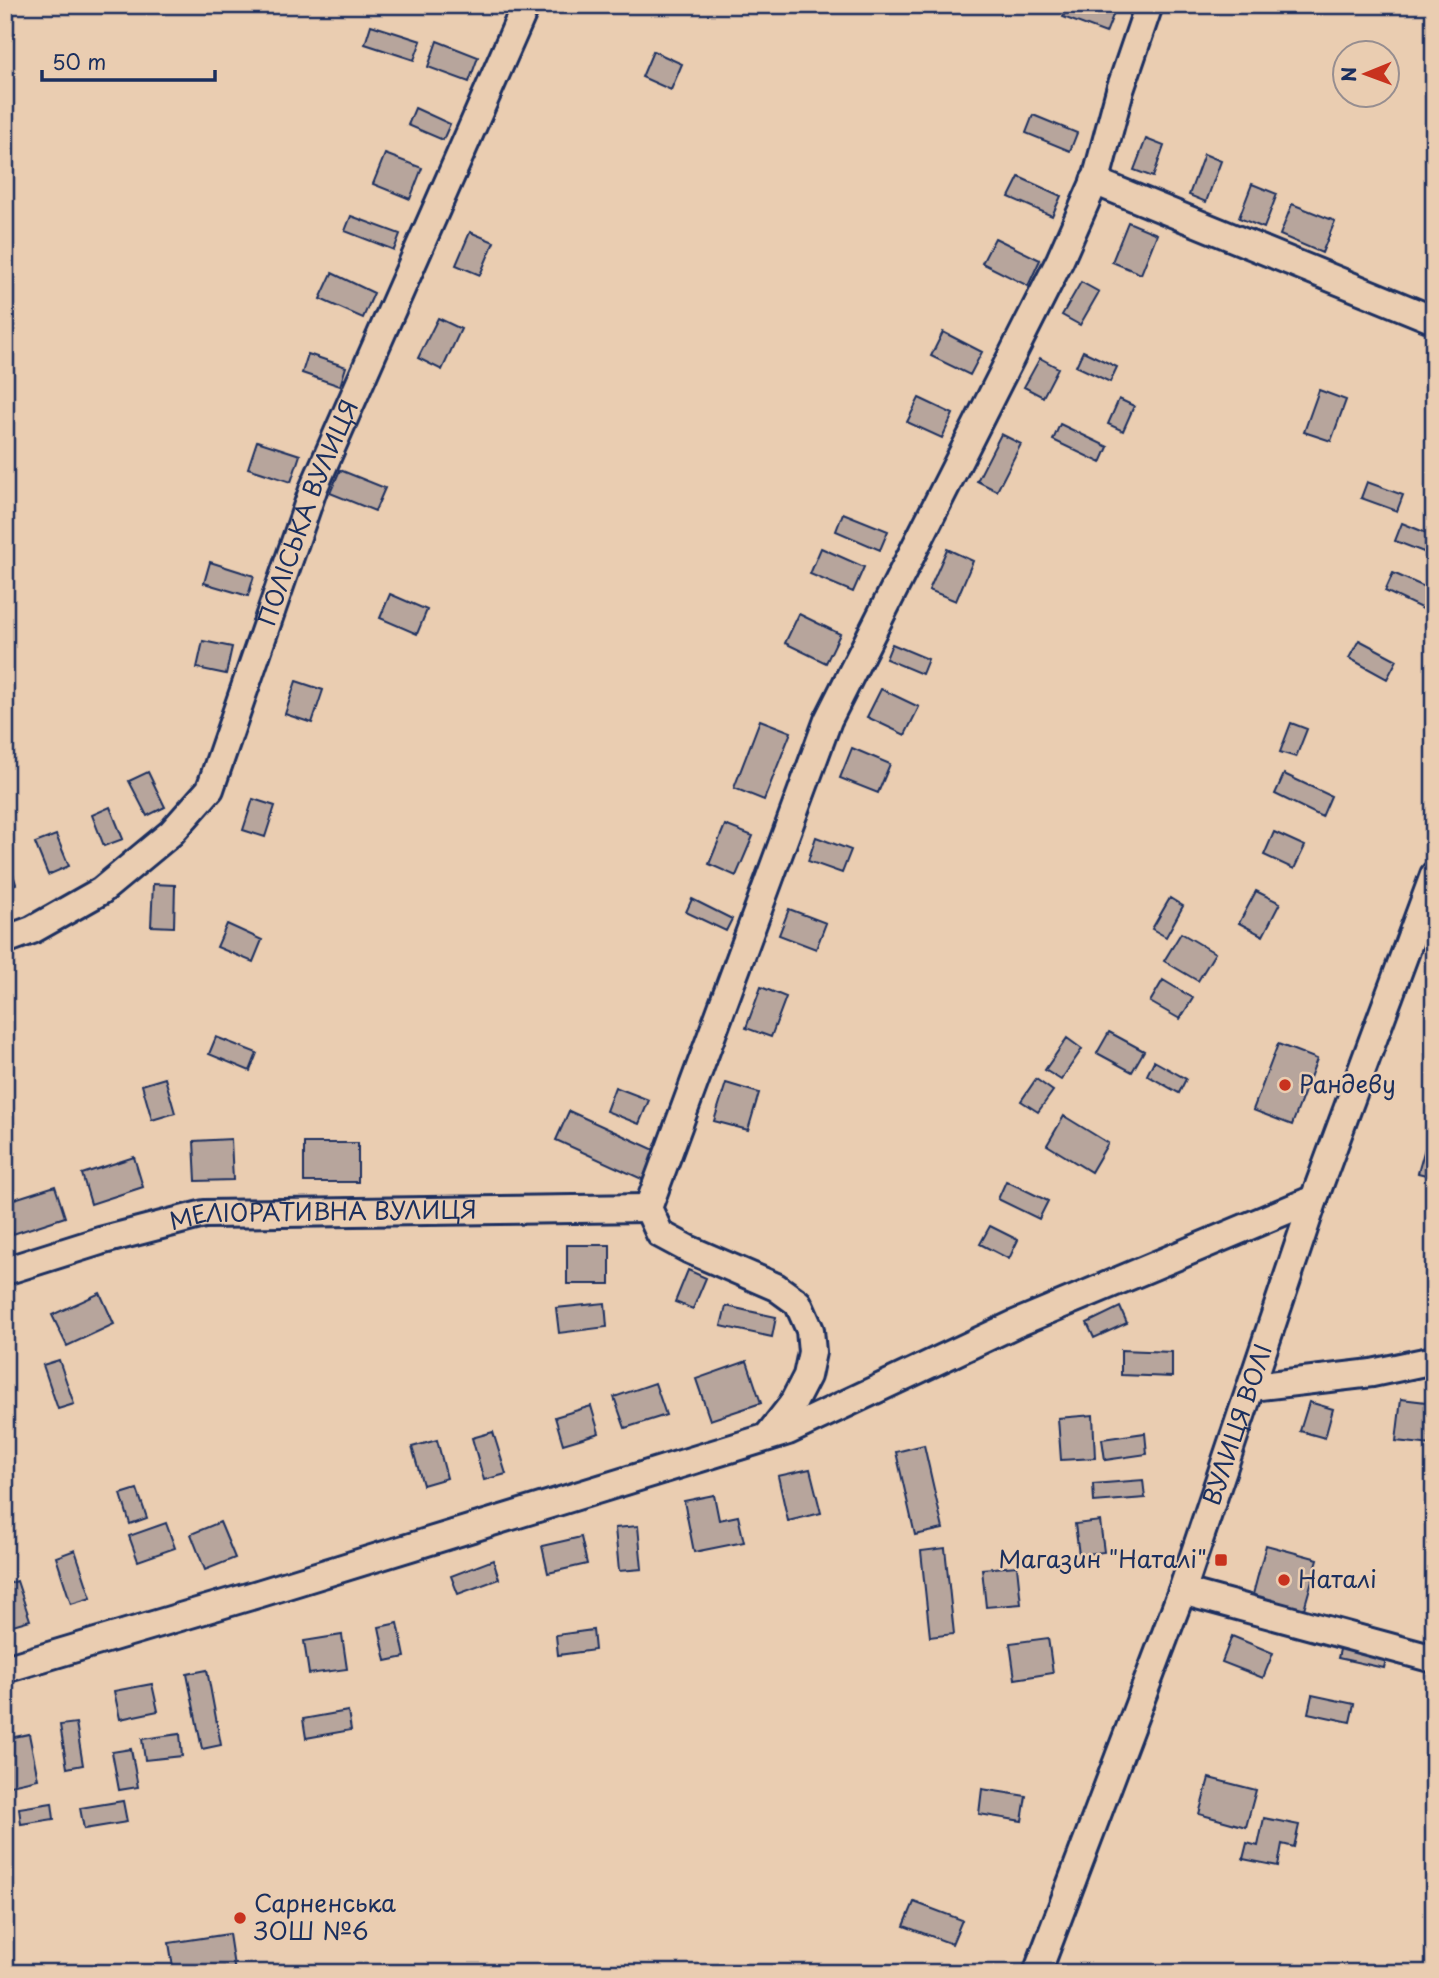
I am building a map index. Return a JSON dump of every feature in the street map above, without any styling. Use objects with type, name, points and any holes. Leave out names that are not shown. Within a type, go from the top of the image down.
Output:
[{"type":"street","name":"ПОЛІСЬКА ВУЛИЦЯ","points":[[5,940],[32,930],[100,891],[171,833],[210,789],[314,487],[526,5]]},
{"type":"street","points":[[767,1437],[792,1405],[807,1376],[812,1352],[810,1330],[798,1303],[776,1287],[660,1234],[648,1208],[828,720],[1054,272],[1094,181],[1120,90],[1149,5]]},
{"type":"street","points":[[1094,181],[1434,320]]},
{"type":"street","name":"ВУЛИЦЯ ВОЛІ","points":[[1037,1973],[1182,1591],[1314,1199],[1434,875]]},
{"type":"street","points":[[5,1669],[788,1430],[1016,1324],[1314,1199]]},
{"type":"street","name":"МЕЛІОРАТИВНА ВУЛИЦЯ","points":[[5,1271],[100,1241],[204,1213],[648,1208]]},
{"type":"street","points":[[1252,1387],[1372,1373],[1434,1360]]},
{"type":"street","points":[[1182,1591],[1434,1659]]},
{"type":"building","points":[[1068,5],[1102,5],[1115,10],[1106,33],[1063,17]]},
{"type":"building","points":[[371,25],[421,41],[414,60],[365,44]]},
{"type":"building","points":[[437,41],[478,57],[469,82],[428,67]]},
{"type":"building","points":[[653,51],[682,64],[671,90],[642,77]]},
{"type":"building","points":[[415,108],[450,124],[443,140],[408,125]]},
{"type":"building","points":[[1033,115],[1077,133],[1070,151],[1026,133]]},
{"type":"building","points":[[1146,139],[1164,146],[1153,177],[1134,170]]},
{"type":"building","points":[[385,154],[422,168],[410,199],[373,184]]},
{"type":"building","points":[[1204,154],[1221,161],[1206,202],[1189,195]]},
{"type":"building","points":[[1019,177],[1061,196],[1052,216],[1009,197]]},
{"type":"building","points":[[1252,184],[1277,194],[1264,228],[1239,218]]},
{"type":"building","points":[[1292,204],[1335,221],[1322,253],[1280,235]]},
{"type":"building","points":[[351,216],[400,234],[394,250],[345,231]]},
{"type":"building","points":[[1128,222],[1157,234],[1141,274],[1112,262]]},
{"type":"building","points":[[470,232],[494,242],[480,275],[456,265]]},
{"type":"building","points":[[995,238],[1040,260],[1028,286],[982,263]]},
{"type":"building","points":[[332,273],[374,293],[363,318],[320,299]]},
{"type":"building","points":[[1081,282],[1099,292],[1080,325],[1062,315]]},
{"type":"building","points":[[438,318],[461,329],[442,370],[418,358]]},
{"type":"building","points":[[943,332],[982,352],[970,375],[931,356]]},
{"type":"building","points":[[1083,351],[1117,367],[1110,382],[1076,366]]},
{"type":"building","points":[[308,354],[346,367],[340,386],[302,373]]},
{"type":"building","points":[[1040,358],[1058,368],[1043,397],[1024,387]]},
{"type":"building","points":[[1319,390],[1346,400],[1331,441],[1304,432]]},
{"type":"building","points":[[919,398],[953,414],[942,438],[907,422]]},
{"type":"building","points":[[1119,399],[1134,406],[1123,431],[1108,424]]},
{"type":"building","points":[[1060,424],[1108,447],[1101,463],[1053,440]]},
{"type":"building","points":[[1001,434],[1021,444],[997,491],[977,481]]},
{"type":"building","points":[[257,441],[300,455],[291,482],[248,468]]},
{"type":"building","points":[[340,470],[385,488],[375,511],[330,493]]},
{"type":"building","points":[[1367,482],[1403,495],[1397,511],[1361,498]]},
{"type":"building","points":[[843,513],[888,531],[880,550],[836,531]]},
{"type":"building","points":[[1402,523],[1434,536],[1434,556],[1395,541]]},
{"type":"building","points":[[821,548],[864,567],[853,592],[810,574]]},
{"type":"building","points":[[947,549],[973,561],[956,601],[929,590]]},
{"type":"building","points":[[210,562],[254,576],[248,596],[204,583]]},
{"type":"building","points":[[1393,573],[1434,591],[1425,610],[1385,591]]},
{"type":"building","points":[[390,594],[427,610],[417,634],[380,618]]},
{"type":"building","points":[[799,614],[840,634],[826,663],[785,643]]},
{"type":"building","points":[[1359,640],[1397,660],[1387,679],[1349,658]]},
{"type":"building","points":[[203,641],[232,647],[226,674],[197,668]]},
{"type":"building","points":[[892,644],[928,659],[922,674],[886,659]]},
{"type":"building","points":[[296,681],[323,690],[312,723],[285,714]]},
{"type":"building","points":[[881,689],[919,707],[905,735],[867,717]]},
{"type":"building","points":[[760,720],[791,732],[764,800],[734,788]]},
{"type":"building","points":[[1291,723],[1307,729],[1296,757],[1280,752]]},
{"type":"building","points":[[852,748],[890,764],[878,793],[840,778]]},
{"type":"building","points":[[148,772],[165,807],[147,816],[129,781]]},
{"type":"building","points":[[1284,774],[1331,796],[1322,817],[1275,794]]},
{"type":"building","points":[[253,799],[275,806],[265,837],[243,830]]},
{"type":"building","points":[[110,807],[123,839],[104,846],[92,815]]},
{"type":"building","points":[[725,825],[753,836],[736,876],[709,864]]},
{"type":"building","points":[[1274,832],[1305,846],[1294,869],[1264,855]]},
{"type":"building","points":[[56,835],[69,866],[48,875],[35,843]]},
{"type":"building","points":[[816,837],[851,850],[842,873],[808,861]]},
{"type":"building","points":[[5,849],[16,884],[5,888]]},
{"type":"building","points":[[153,884],[175,885],[174,927],[151,926]]},
{"type":"building","points":[[1256,891],[1280,903],[1263,936],[1239,923]]},
{"type":"building","points":[[1170,898],[1183,906],[1166,937],[1152,929]]},
{"type":"building","points":[[692,899],[732,919],[726,931],[686,912]]},
{"type":"building","points":[[789,909],[826,923],[816,949],[779,935]]},
{"type":"building","points":[[227,924],[262,940],[253,962],[217,947]]},
{"type":"building","points":[[1181,933],[1215,953],[1198,981],[1164,961]]},
{"type":"building","points":[[1163,980],[1193,998],[1180,1019],[1150,1002]]},
{"type":"building","points":[[761,987],[786,997],[771,1037],[746,1028]]},
{"type":"building","points":[[1109,1032],[1144,1051],[1132,1072],[1097,1053]]},
{"type":"building","points":[[216,1037],[257,1053],[250,1071],[209,1054]]},
{"type":"building","points":[[1067,1038],[1082,1049],[1061,1080],[1045,1070]]},
{"type":"building","name":"Рандеву","points":[[1278,1044],[1317,1059],[1292,1125],[1253,1110]]},
{"type":"building","points":[[1154,1061],[1186,1079],[1179,1093],[1147,1075]]},
{"type":"building","points":[[165,1078],[175,1113],[152,1120],[142,1085]]},
{"type":"building","points":[[1036,1079],[1053,1091],[1038,1112],[1021,1101]]},
{"type":"building","points":[[726,1083],[759,1093],[748,1130],[714,1121]]},
{"type":"building","points":[[615,1087],[649,1100],[639,1124],[606,1111]]},
{"type":"building","points":[[569,1111],[659,1152],[646,1181],[556,1140]]},
{"type":"building","points":[[1064,1116],[1108,1143],[1091,1172],[1047,1145]]},
{"type":"building","points":[[1434,1116],[1434,1177],[1418,1173]]},
{"type":"building","points":[[231,1139],[233,1180],[196,1181],[194,1141]]},
{"type":"building","points":[[304,1143],[358,1143],[358,1182],[304,1182]]},
{"type":"building","points":[[134,1157],[143,1187],[91,1204],[82,1174]]},
{"type":"building","points":[[1006,1181],[1048,1201],[1039,1219],[998,1199]]},
{"type":"building","points":[[55,1186],[65,1217],[13,1234],[5,1211],[5,1202]]},
{"type":"building","points":[[990,1226],[1018,1240],[1009,1259],[980,1244]]},
{"type":"building","points":[[567,1245],[610,1245],[610,1284],[567,1284]]},
{"type":"building","points":[[688,1270],[706,1278],[693,1309],[675,1302]]},
{"type":"building","points":[[100,1293],[114,1324],[67,1346],[52,1315]]},
{"type":"building","points":[[605,1303],[607,1327],[559,1333],[556,1308]]},
{"type":"building","points":[[726,1306],[776,1317],[772,1337],[721,1326]]},
{"type":"building","points":[[1120,1307],[1127,1323],[1094,1338],[1087,1323]]},
{"type":"building","points":[[1121,1350],[1172,1352],[1172,1377],[1121,1375]]},
{"type":"building","points":[[59,1360],[74,1404],[58,1409],[43,1365]]},
{"type":"building","points":[[747,1361],[761,1403],[710,1420],[696,1379]]},
{"type":"building","points":[[655,1383],[666,1415],[625,1428],[614,1397]]},
{"type":"building","points":[[1401,1399],[1434,1403],[1432,1445],[1396,1441]]},
{"type":"building","points":[[1309,1402],[1333,1409],[1325,1438],[1300,1431]]},
{"type":"building","points":[[591,1406],[599,1433],[563,1444],[555,1417]]},
{"type":"building","points":[[1093,1415],[1095,1458],[1061,1460],[1058,1418]]},
{"type":"building","points":[[493,1432],[506,1474],[484,1480],[472,1438]]},
{"type":"building","points":[[1145,1433],[1147,1454],[1105,1460],[1102,1439]]},
{"type":"building","points":[[437,1440],[447,1478],[423,1485],[412,1447]]},
{"type":"building","points":[[924,1445],[943,1529],[915,1535],[896,1452]]},
{"type":"building","points":[[810,1469],[821,1513],[788,1521],[778,1476]]},
{"type":"building","points":[[1143,1480],[1145,1498],[1094,1502],[1093,1484]]},
{"type":"building","points":[[137,1489],[147,1518],[130,1524],[121,1494]]},
{"type":"building","points":[[714,1495],[719,1520],[738,1516],[744,1542],[694,1552],[684,1501]]},
{"type":"building","points":[[1100,1521],[1104,1552],[1079,1555],[1075,1524]]},
{"type":"building","points":[[220,1522],[235,1558],[205,1570],[191,1534]]},
{"type":"building","points":[[166,1523],[175,1548],[138,1561],[129,1536]]},
{"type":"building","points":[[638,1526],[642,1569],[619,1571],[615,1528]]},
{"type":"building","points":[[581,1537],[587,1564],[548,1573],[542,1546]]},
{"type":"building","name":"Наталі","points":[[1266,1545],[1318,1559],[1302,1616],[1251,1602]]},
{"type":"building","points":[[945,1548],[954,1634],[930,1637],[921,1551]]},
{"type":"building","points":[[75,1550],[91,1598],[71,1604],[56,1557]]},
{"type":"building","points":[[493,1560],[499,1579],[458,1594],[451,1576]]},
{"type":"building","points":[[1017,1566],[1021,1604],[986,1607],[982,1569]]},
{"type":"building","points":[[17,1581],[30,1620],[6,1627],[5,1585]]},
{"type":"building","points":[[398,1623],[405,1657],[386,1661],[379,1627]]},
{"type":"building","points":[[593,1630],[595,1650],[558,1655],[556,1635]]},
{"type":"building","points":[[342,1635],[347,1669],[309,1674],[304,1641]]},
{"type":"building","points":[[1232,1636],[1273,1653],[1263,1678],[1222,1662]]},
{"type":"building","points":[[1048,1638],[1053,1673],[1015,1679],[1010,1643]]},
{"type":"building","points":[[1342,1641],[1388,1650],[1384,1668],[1338,1658]]},
{"type":"building","points":[[207,1670],[221,1745],[202,1749],[187,1674]]},
{"type":"building","points":[[152,1684],[158,1711],[120,1719],[114,1691]]},
{"type":"building","points":[[1312,1695],[1354,1704],[1350,1722],[1308,1713]]},
{"type":"building","points":[[348,1711],[351,1730],[306,1738],[303,1719]]},
{"type":"building","points":[[76,1723],[83,1765],[67,1768],[60,1725]]},
{"type":"building","points":[[29,1734],[38,1779],[6,1786],[5,1739]]},
{"type":"building","points":[[180,1734],[182,1756],[145,1760],[142,1739]]},
{"type":"building","points":[[131,1749],[138,1787],[119,1790],[112,1752]]},
{"type":"building","points":[[1209,1778],[1256,1790],[1246,1827],[1199,1814]]},
{"type":"building","points":[[982,1789],[1026,1796],[1022,1821],[979,1814]]},
{"type":"building","points":[[123,1801],[127,1822],[84,1829],[80,1808]]},
{"type":"building","points":[[52,1803],[54,1819],[21,1824],[19,1808]]},
{"type":"building","points":[[1429,1810],[1434,1811],[1434,1845],[1428,1844]]},
{"type":"building","points":[[1264,1818],[1299,1825],[1294,1847],[1282,1844],[1278,1866],[1243,1859],[1247,1843],[1258,1846]]},
{"type":"building","points":[[914,1902],[962,1920],[952,1944],[904,1926]]},
{"type":"building","points":[[229,1934],[235,1973],[174,1973],[169,1943]]},
{"type":"place","name":"Рандеву","points":[[1285,1085]]},
{"type":"place","name":"Магазин \"Наталі\"","points":[[1221,1560]]},
{"type":"place","name":"Наталі","points":[[1284,1580]]},
{"type":"place","name":"Сарненська ЗОШ №6","points":[[240,1918]]}]
